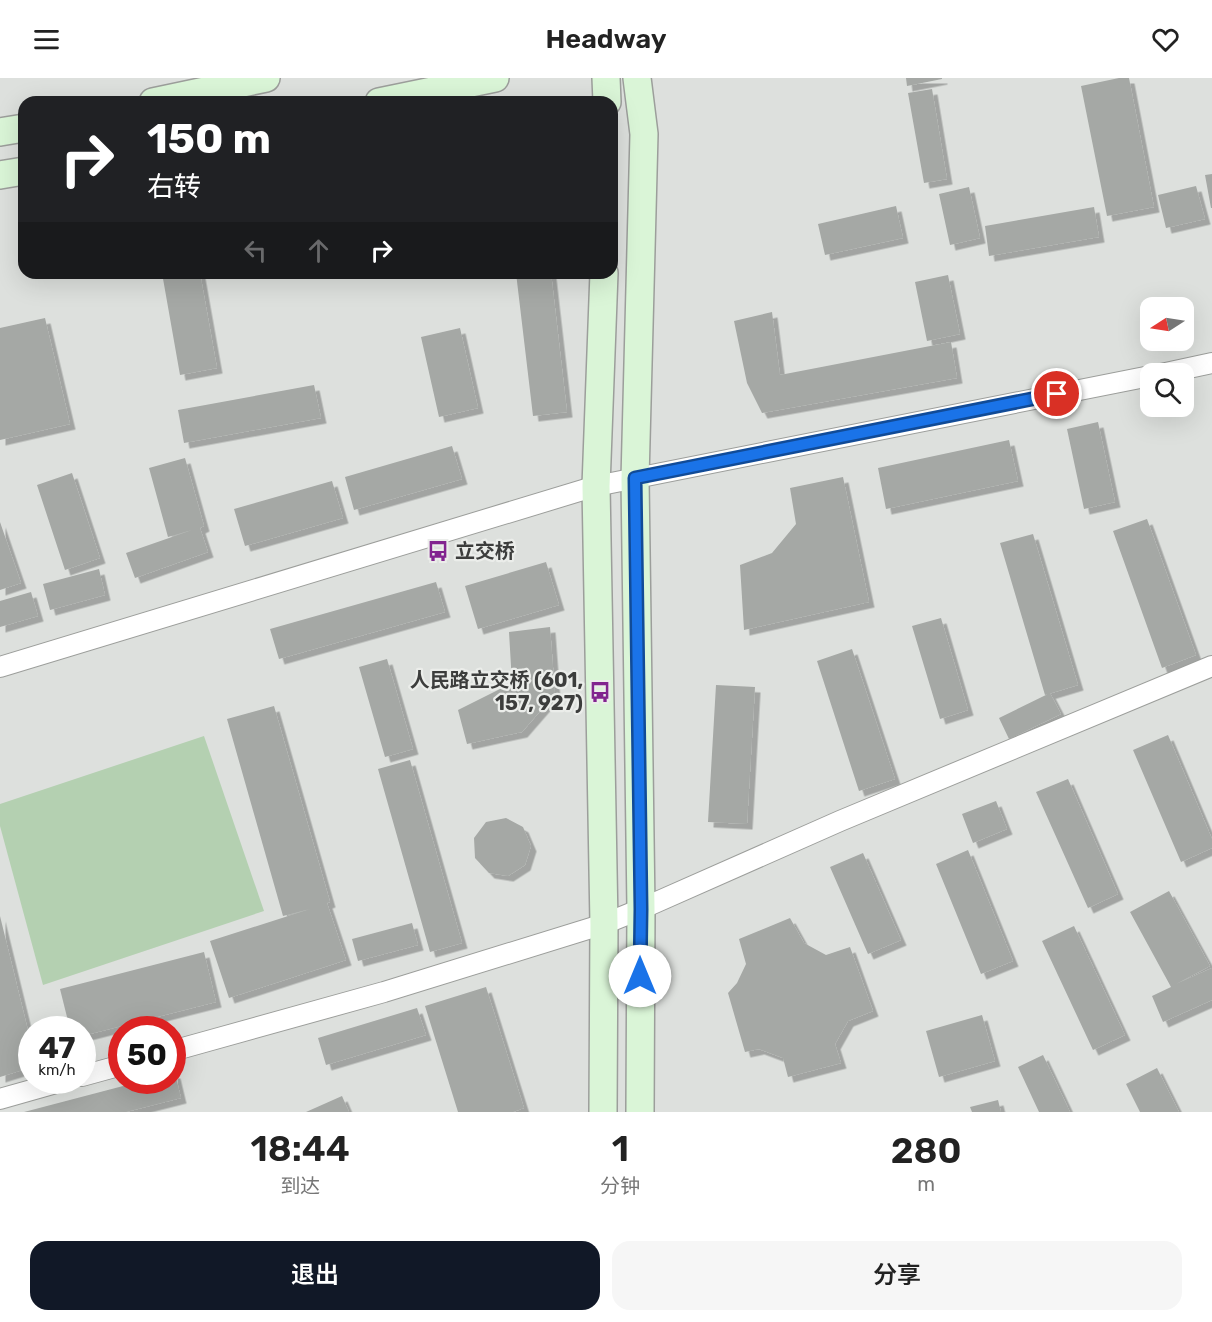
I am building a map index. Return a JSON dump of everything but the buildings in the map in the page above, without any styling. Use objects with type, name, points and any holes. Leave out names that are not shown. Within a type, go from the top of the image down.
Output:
[{"type":"main road","points":[[181,96],[266,78]]},
{"type":"main road","points":[[408,96],[495,78]]},
{"type":"main road","points":[[606,78],[608,96]]},
{"type":"main road","points":[[637,78],[644,134],[635,478],[641,909],[640,1112]]},
{"type":"main road","points":[[0,132],[18,129]]},
{"type":"main road","points":[[0,175],[18,172]]},
{"type":"main road","points":[[603,1112],[604,924],[596,486],[604,279]]},
{"type":"street","points":[[1194,367],[1212,363]]},
{"type":"street","points":[[0,667],[596,486],[1140,378]]},
{"type":"street","points":[[186,1047],[384,992],[604,924],[850,817],[1212,666]]},
{"type":"street","points":[[0,1099],[18,1094]]},
{"type":"green space","points":[[204,736],[264,911],[43,985],[0,826],[0,804]]},
{"type":"place","name":"立交桥","points":[[438,551]]},
{"type":"place","name":"人民路立交桥 (601, 157, 927)","points":[[600,692]]},
{"type":"route","points":[[640,976],[635,478],[1057,394]]}]
